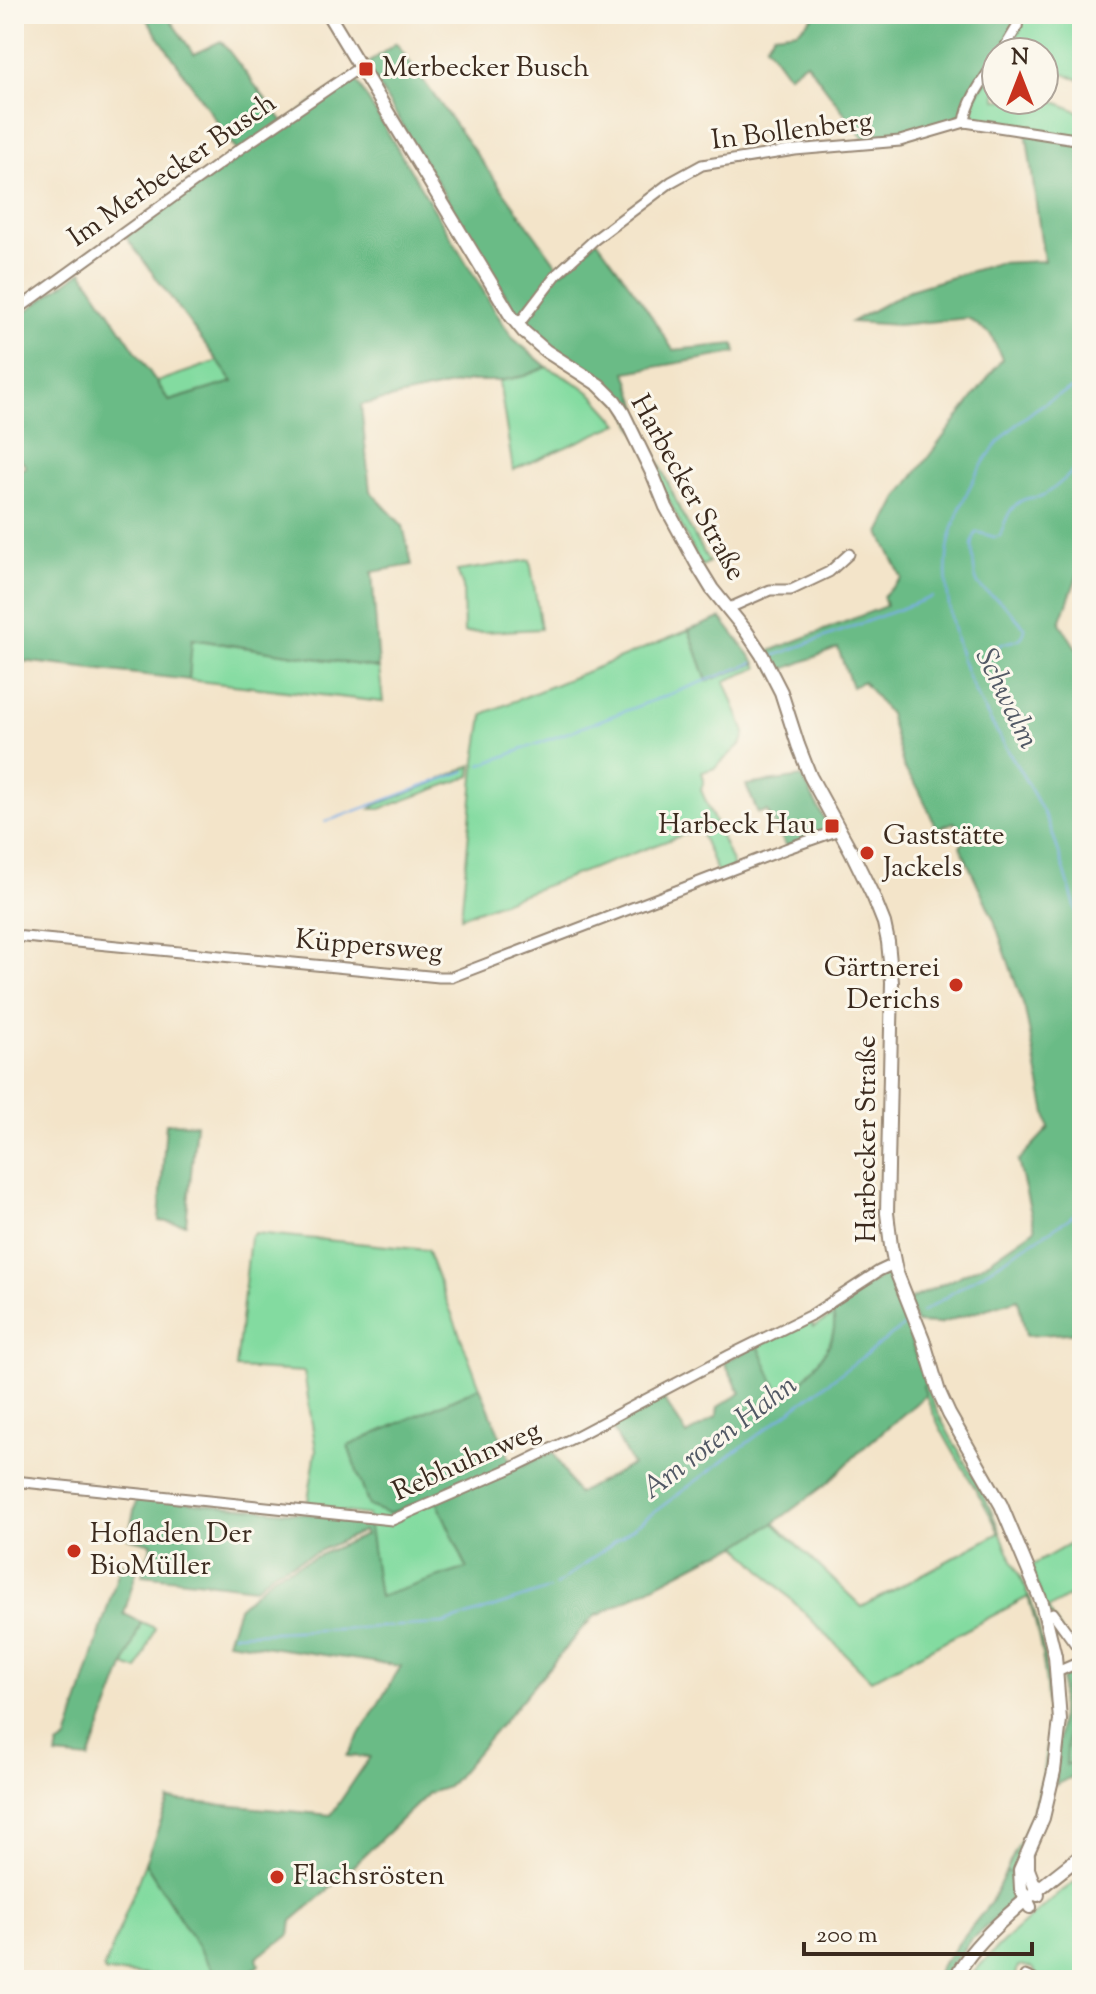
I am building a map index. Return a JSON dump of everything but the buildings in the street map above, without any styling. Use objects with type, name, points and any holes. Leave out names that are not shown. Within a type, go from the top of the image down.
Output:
[{"type":"main road","points":[[328,14],[360,67]]},
{"type":"main road","name":"Harbecker Straße","points":[[360,67],[518,325],[546,351],[599,385],[615,401],[639,444],[666,507],[712,589],[762,655],[781,692],[804,761],[884,923],[889,950],[892,1009],[887,1213],[894,1264],[923,1339],[939,1392],[1001,1505],[1036,1587],[1048,1625],[1057,1672],[1058,1748],[1043,1818],[1028,1854],[1033,1899]]},
{"type":"main road","points":[[955,1977],[1082,1855]]},
{"type":"main road","points":[[1033,1899],[1082,1865]]},
{"type":"street","points":[[1012,36],[1019,14]]},
{"type":"street","name":"Im Merbecker Busch","points":[[14,312],[224,160],[360,67]]},
{"type":"street","points":[[965,122],[966,112],[980,86]]},
{"type":"street","name":"In Bollenberg","points":[[518,325],[557,274],[594,240],[690,170],[702,165],[795,150],[900,141],[965,122],[1082,140]]},
{"type":"street","points":[[727,609],[770,590],[791,590],[829,572],[849,554]]},
{"type":"street","name":"Küppersweg","points":[[14,936],[452,977],[839,830]]},
{"type":"street","name":"Rebhuhnweg","points":[[14,1481],[392,1520],[573,1438],[813,1314],[894,1264]]},
{"type":"street","points":[[1053,1613],[1082,1653]]},
{"type":"street","points":[[1057,1672],[1082,1661]]},
{"type":"green space","points":[[143,14],[166,14],[194,54],[221,41],[284,123],[353,75],[502,322],[514,339],[547,367],[524,376],[499,381],[470,381],[361,405],[370,491],[403,526],[412,565],[372,572],[379,668],[192,639],[189,680],[14,660],[14,473],[26,467],[14,450],[14,320],[82,271],[169,401],[233,382],[126,237],[241,157]]},
{"type":"green space","points":[[816,14],[1024,14],[1016,36],[980,36],[980,90],[966,121],[901,139],[866,142],[806,62],[788,75],[766,45],[774,34],[798,31]]},
{"type":"green space","points":[[1024,14],[1082,14],[1082,81],[1060,72],[1060,36],[1014,36]]},
{"type":"green space","points":[[396,43],[562,272],[597,240],[673,350],[734,344],[736,353],[626,372],[651,445],[645,449],[622,405],[528,332],[366,65]]},
{"type":"green space","points":[[980,90],[980,116],[1060,116],[1060,104],[1082,113],[1082,138],[966,121]]},
{"type":"green space","points":[[1026,131],[1082,140],[1082,563],[1060,623],[1082,657],[1082,1332],[1026,1336],[1018,1299],[938,1324],[916,1323],[907,1301],[983,1265],[1035,1229],[1018,1161],[1049,1128],[1025,1010],[994,920],[960,846],[968,839],[954,822],[937,829],[919,790],[904,768],[889,714],[863,681],[852,687],[838,648],[774,673],[762,654],[886,606],[883,596],[902,578],[880,533],[899,496],[1002,359],[991,335],[968,318],[898,325],[851,322],[910,290],[998,263],[1044,261]]},
{"type":"green space","points":[[218,361],[233,382],[169,401],[157,382]]},
{"type":"green space","points":[[547,367],[593,395],[619,424],[513,470],[499,381]]},
{"type":"green space","points":[[651,445],[681,512],[709,562],[702,566],[645,449]]},
{"type":"green space","points":[[530,560],[541,629],[464,633],[463,587],[457,571]]},
{"type":"green space","points":[[721,618],[756,663],[707,681],[689,630]]},
{"type":"green space","points":[[689,630],[707,681],[756,663],[758,668],[725,681],[745,733],[742,743],[715,768],[702,772],[704,780],[701,790],[734,867],[718,874],[699,829],[461,917],[475,767],[485,713]]},
{"type":"green space","points":[[191,639],[379,668],[383,702],[189,680]]},
{"type":"green space","points":[[472,765],[471,776],[380,809],[371,809],[378,804]]},
{"type":"green space","points":[[802,777],[830,830],[786,846],[767,811],[758,813],[746,785]]},
{"type":"green space","points":[[166,1123],[196,1124],[186,1224],[159,1221]]},
{"type":"green space","points":[[255,1233],[427,1250],[480,1387],[349,1446],[369,1506],[553,1452],[577,1494],[687,1436],[717,1416],[718,1407],[741,1393],[724,1362],[809,1319],[814,1327],[834,1315],[835,1326],[829,1348],[887,1273],[933,1403],[985,1498],[1027,1590],[1044,1653],[1050,1710],[1047,1766],[1033,1822],[1011,1873],[1006,1871],[1027,1827],[1038,1794],[1047,1738],[1045,1680],[1036,1624],[1028,1597],[871,1680],[738,1546],[774,1523],[862,1607],[999,1533],[938,1423],[923,1386],[471,1574],[454,1539],[467,1568],[379,1598],[368,1515],[307,1507],[316,1450],[304,1372],[236,1368],[250,1237]]},
{"type":"green space","points":[[887,1273],[926,1384],[923,1386],[926,1395],[861,1450],[829,1482],[774,1523],[738,1546],[713,1555],[594,1617],[448,1787],[429,1793],[292,1921],[290,1935],[257,1957],[259,1965],[245,1980],[219,1980],[145,1863],[169,1800],[331,1815],[370,1757],[347,1756],[401,1666],[227,1641],[238,1608],[274,1575],[365,1535],[363,1531],[273,1572],[255,1588],[142,1575],[152,1544],[128,1538],[137,1497],[368,1520],[379,1597],[467,1568],[435,1497],[388,1514],[369,1506],[348,1446],[480,1387],[514,1470],[553,1452],[577,1494],[632,1465],[609,1422],[662,1396],[687,1435],[717,1416],[718,1407],[741,1393],[724,1362],[758,1345],[777,1389],[796,1389],[831,1340],[834,1318],[830,1307]]},
{"type":"green space","points":[[1082,1537],[1082,1588],[1048,1609],[1064,1636],[1056,1640],[1031,1566]]},
{"type":"green space","points":[[121,1563],[137,1569],[124,1614],[141,1622],[89,1759],[56,1756],[58,1746],[67,1740]]},
{"type":"green space","points":[[141,1622],[155,1628],[138,1670],[125,1665]]},
{"type":"green space","points":[[1082,1669],[1082,1682],[1066,1687],[1069,1724],[1066,1765],[1082,1757],[1082,1772],[1056,1785],[1062,1679],[1074,1670]]},
{"type":"green space","points":[[1082,1682],[1082,1757],[1066,1766],[1066,1687]]},
{"type":"green space","points":[[145,1863],[219,1980],[105,1972]]},
{"type":"green space","points":[[1006,1871],[1011,1873],[1010,1901],[972,1939],[942,1976],[937,1974],[991,1902]]},
{"type":"green space","points":[[1074,1882],[1082,1885],[1082,1980],[1039,1979],[1032,1968],[1018,1966],[1015,1980],[967,1980],[1018,1928]]},
{"type":"waterway","name":"Schwalm","points":[[1082,385],[1036,409],[1009,432],[986,459],[956,519],[947,553],[946,573],[955,637],[968,677],[1048,822],[1082,932]]},
{"type":"waterway","points":[[982,666],[997,647],[1020,639],[1025,627],[979,586],[972,547],[975,535],[977,532],[1000,536],[1015,505],[1049,492],[1082,459]]},
{"type":"waterway","points":[[774,656],[932,597]]},
{"type":"waterway","points":[[481,765],[753,663]]},
{"type":"waterway","points":[[325,822],[465,771]]},
{"type":"waterway","name":"Am roten Hahn","points":[[921,1313],[1082,1208]]},
{"type":"waterway","name":"Am roten Hahn","points":[[555,1586],[908,1323]]},
{"type":"waterway","name":"Am roten Hahn","points":[[233,1634],[443,1624],[549,1589]]},
{"type":"place","name":"Merbecker Busch","points":[[366,69]]},
{"type":"place","name":"Harbeck Hau","points":[[832,826]]},
{"type":"place","name":"Gaststätte Jackels","points":[[867,853]]},
{"type":"place","name":"Gärtnerei Derichs","points":[[956,985]]},
{"type":"place","name":"Hofladen Der BioMüller","points":[[74,1551]]},
{"type":"place","name":"Flachsrösten","points":[[277,1877]]}]
